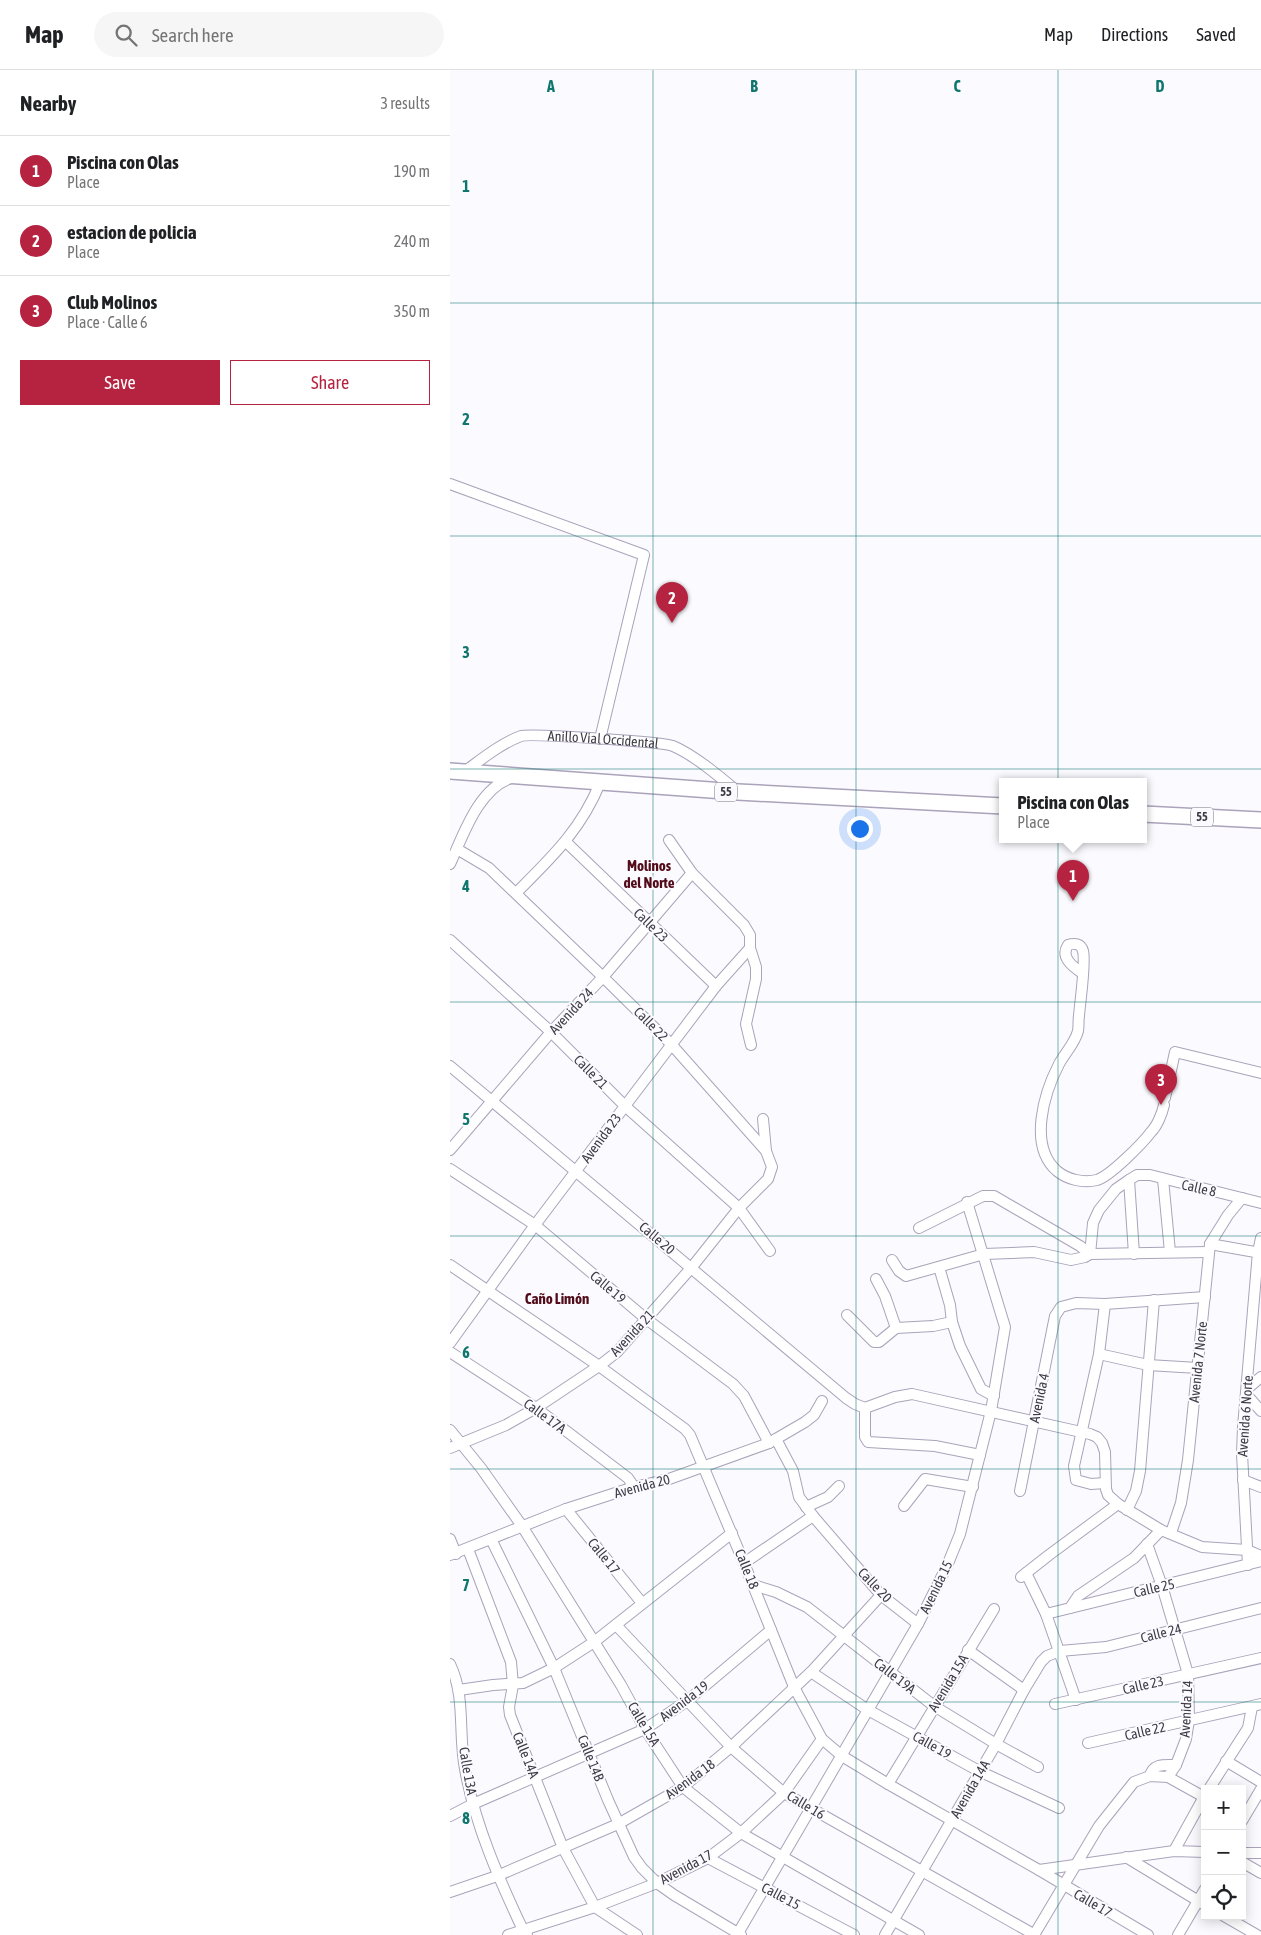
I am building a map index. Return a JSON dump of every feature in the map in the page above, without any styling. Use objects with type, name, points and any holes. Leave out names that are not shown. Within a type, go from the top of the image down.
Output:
[{"type":"highway","name":"Anillo Vial Occidental","points":[[457,772],[738,792],[999,806]]},
{"type":"highway","name":"55","points":[[1147,814],[1261,820]]},
{"type":"street","points":[[450,484],[644,555],[600,739]]},
{"type":"street","name":"Anillo Vial Occidental","points":[[457,772],[497,748],[524,735],[600,739],[671,745],[712,771],[738,792]]},
{"type":"street","points":[[450,864],[469,820],[487,795],[500,782],[517,776]]},
{"type":"street","points":[[516,893],[566,842],[584,816],[600,783]]},
{"type":"street","points":[[669,840],[692,873],[744,924],[750,935],[750,948],[756,967],[756,979],[746,1024],[751,1045]]},
{"type":"street","name":"Calle 23","points":[[566,842],[648,923],[716,986]]},
{"type":"street","name":"Calle 22","points":[[457,849],[489,868],[671,1044],[766,1151],[772,1167]]},
{"type":"street","name":"Avenida 24","points":[[450,1150],[551,1032],[603,977],[692,873]]},
{"type":"street","name":"Calle 21","points":[[450,940],[551,1032],[624,1106],[740,1208],[770,1251]]},
{"type":"street","name":"Avenida 23","points":[[450,1344],[535,1225],[624,1106],[716,986],[750,948]]},
{"type":"street","points":[[1082,973],[1078,1030],[1052,1080],[1042,1110],[1042,1138],[1045,1155],[1051,1166],[1060,1174],[1071,1179],[1083,1181],[1098,1180],[1113,1169],[1153,1131],[1165,1102],[1175,1052],[1261,1073]]},
{"type":"street","name":"Calle 20","points":[[450,1066],[846,1398],[865,1408]]},
{"type":"street","points":[[763,1120],[766,1151]]},
{"type":"street","name":"Avenida 21","points":[[450,1448],[506,1426],[536,1408],[617,1352],[692,1267],[740,1208],[768,1179],[772,1167]]},
{"type":"street","name":"Calle 19","points":[[450,1169],[535,1225],[645,1318],[733,1384],[744,1396],[773,1441]]},
{"type":"street","name":"Calle 8","points":[[1133,1177],[1150,1175],[1261,1203]]},
{"type":"street","points":[[1090,1254],[1092,1222],[1116,1189],[1133,1177]]},
{"type":"street","points":[[1133,1177],[1134,1254]]},
{"type":"street","points":[[1163,1179],[1170,1252]]},
{"type":"street","points":[[919,1228],[967,1202],[982,1196],[994,1196],[1080,1246],[1090,1254]]},
{"type":"street","name":"Avenida 7 Norte","points":[[1166,1531],[1185,1483],[1209,1248],[1228,1215],[1242,1198]]},
{"type":"street","name":"Avenida 15","points":[[738,1934],[918,1624],[956,1546],[973,1487],[991,1411],[1005,1327],[967,1202]]},
{"type":"street","name":"Avenida 6 Norte","points":[[1248,1565],[1242,1445],[1261,1238]]},
{"type":"street","points":[[892,1260],[899,1271],[906,1276],[984,1254],[1034,1252],[1071,1260],[1090,1254],[1134,1254],[1209,1248],[1259,1253]]},
{"type":"street","name":"Calle 18","points":[[450,1265],[598,1366],[685,1429],[732,1533],[794,1687],[822,1738],[842,1756],[888,1784],[1039,1870]]},
{"type":"street","points":[[939,1267],[950,1305],[952,1322],[960,1346],[981,1389],[994,1396]]},
{"type":"street","points":[[876,1279],[885,1296],[896,1328]]},
{"type":"street","points":[[1105,1483],[1076,1480],[1074,1466],[1099,1354],[1105,1304],[1205,1297]]},
{"type":"street","points":[[1127,1510],[1138,1483],[1154,1300]]},
{"type":"street","name":"Avenida 4","points":[[1020,1491],[1055,1316],[1062,1307],[1076,1303],[1105,1304]]},
{"type":"street","points":[[847,1315],[874,1342],[879,1342],[896,1328],[933,1326],[952,1322]]},
{"type":"street","name":"Calle 17A","points":[[450,1352],[536,1408],[628,1478],[634,1487]]},
{"type":"street","points":[[1099,1354],[1148,1365],[1198,1368]]},
{"type":"street","points":[[1261,1377],[1246,1392],[1261,1411]]},
{"type":"street","points":[[980,1454],[934,1446],[868,1442],[865,1437],[865,1408],[895,1397],[912,1394],[1097,1437],[1102,1443],[1105,1452],[1105,1483],[1108,1494],[1118,1504],[1166,1531],[1202,1548],[1247,1550],[1261,1556]]},
{"type":"street","name":"Avenida 20","points":[[453,1554],[566,1509],[634,1487],[669,1480],[773,1441],[814,1416],[822,1402]]},
{"type":"street","name":"Calle 15A","points":[[450,1430],[481,1468],[522,1526],[645,1729],[683,1787],[741,1833],[919,1935]]},
{"type":"street","name":"Calle 20","points":[[773,1441],[793,1471],[800,1497],[813,1516],[881,1595],[918,1624]]},
{"type":"street","points":[[904,1506],[925,1479],[973,1487]]},
{"type":"street","points":[[1243,1480],[1261,1487]]},
{"type":"street","points":[[806,1507],[828,1497],[839,1486]]},
{"type":"street","points":[[1076,1700],[1046,1614],[1024,1576],[1118,1504]]},
{"type":"street","name":"Calle 17","points":[[566,1509],[642,1603]]},
{"type":"street","points":[[744,1563],[813,1516]]},
{"type":"street","points":[[1070,1608],[1078,1596],[1134,1558],[1147,1544],[1166,1531]]},
{"type":"street","points":[[459,1690],[493,1684],[513,1685],[532,1680],[554,1668],[594,1642],[732,1533]]},
{"type":"street","points":[[450,1539],[453,1554]]},
{"type":"street","name":"Calle 14B","points":[[491,1539],[554,1668],[618,1824],[634,1857],[657,1883],[738,1934]]},
{"type":"street","name":"Avenida 14","points":[[1147,1544],[1162,1586],[1188,1674],[1189,1720],[1186,1739],[1176,1765],[1168,1777]]},
{"type":"street","name":"Calle 14A","points":[[468,1548],[511,1662],[513,1685],[509,1707],[510,1715],[564,1848],[595,1907],[637,1935]]},
{"type":"street","name":"Calle 25","points":[[1046,1614],[1261,1561]]},
{"type":"street","name":"Calle 19A","points":[[753,1585],[776,1592],[807,1607],[934,1706],[1038,1768]]},
{"type":"street","name":"Avenida 18","points":[[450,1892],[498,1876],[618,1824],[683,1787],[731,1747],[811,1672],[881,1595]]},
{"type":"street","name":"Calle 24","points":[[1060,1651],[1099,1648],[1261,1608]]},
{"type":"street","name":"Avenida 15A","points":[[888,1784],[994,1609]]},
{"type":"street","name":"Calle 16","points":[[616,1625],[731,1747],[784,1793],[1034,1935]]},
{"type":"street","name":"Avenida 19","points":[[450,1816],[473,1804],[645,1729],[687,1701],[771,1630]]},
{"type":"street","points":[[968,1650],[1024,1690]]},
{"type":"street","name":"Avenida 14A","points":[[885,1935],[996,1744],[1041,1662],[1047,1656],[1060,1651]]},
{"type":"street","name":"Calle 23","points":[[1055,1704],[1261,1658]]},
{"type":"street","name":"Calle 13A","points":[[450,1664],[459,1690],[464,1768],[473,1804],[498,1876],[527,1933]]},
{"type":"street","name":"Calle 19","points":[[811,1672],[868,1710],[979,1771],[1059,1808]]},
{"type":"street","points":[[1211,1785],[1248,1728],[1257,1706]]},
{"type":"street","name":"Calle 22","points":[[1088,1743],[1257,1706]]},
{"type":"street","name":"Avenida 17","points":[[508,1935],[527,1933],[595,1907],[657,1883],[708,1858],[741,1833],[784,1793],[822,1738]]},
{"type":"street","points":[[1226,1761],[1261,1782]]},
{"type":"street","points":[[1150,1776],[1152,1770],[1157,1766],[1176,1765]]},
{"type":"street","points":[[1034,1935],[1099,1826],[1134,1782],[1150,1776],[1168,1777],[1201,1791]]},
{"type":"street","points":[[1246,1814],[1261,1789]]},
{"type":"street","points":[[1174,1851],[1201,1802]]},
{"type":"street","points":[[1039,1870],[1174,1851],[1201,1852]]},
{"type":"street","points":[[1246,1853],[1261,1853]]},
{"type":"street","points":[[1126,1857],[1201,1903],[1178,1935]]},
{"type":"street","name":"Calle 15","points":[[708,1858],[854,1935]]},
{"type":"street","points":[[1246,1864],[1261,1873]]},
{"type":"street","name":"Calle 17","points":[[1039,1870],[1148,1935]]},
{"type":"street","points":[[1231,1920],[1256,1935]]},
{"type":"place","name":"estacion de policia","points":[[672,623]]},
{"type":"place","name":"Piscina con Olas","points":[[1073,901]]},
{"type":"place","name":"Club Molinos","points":[[1161,1105]]},
{"type":"district","name":"Molinos del Norte","points":[[649,874]]},
{"type":"district","name":"Caño Limón","points":[[557,1298]]}]
